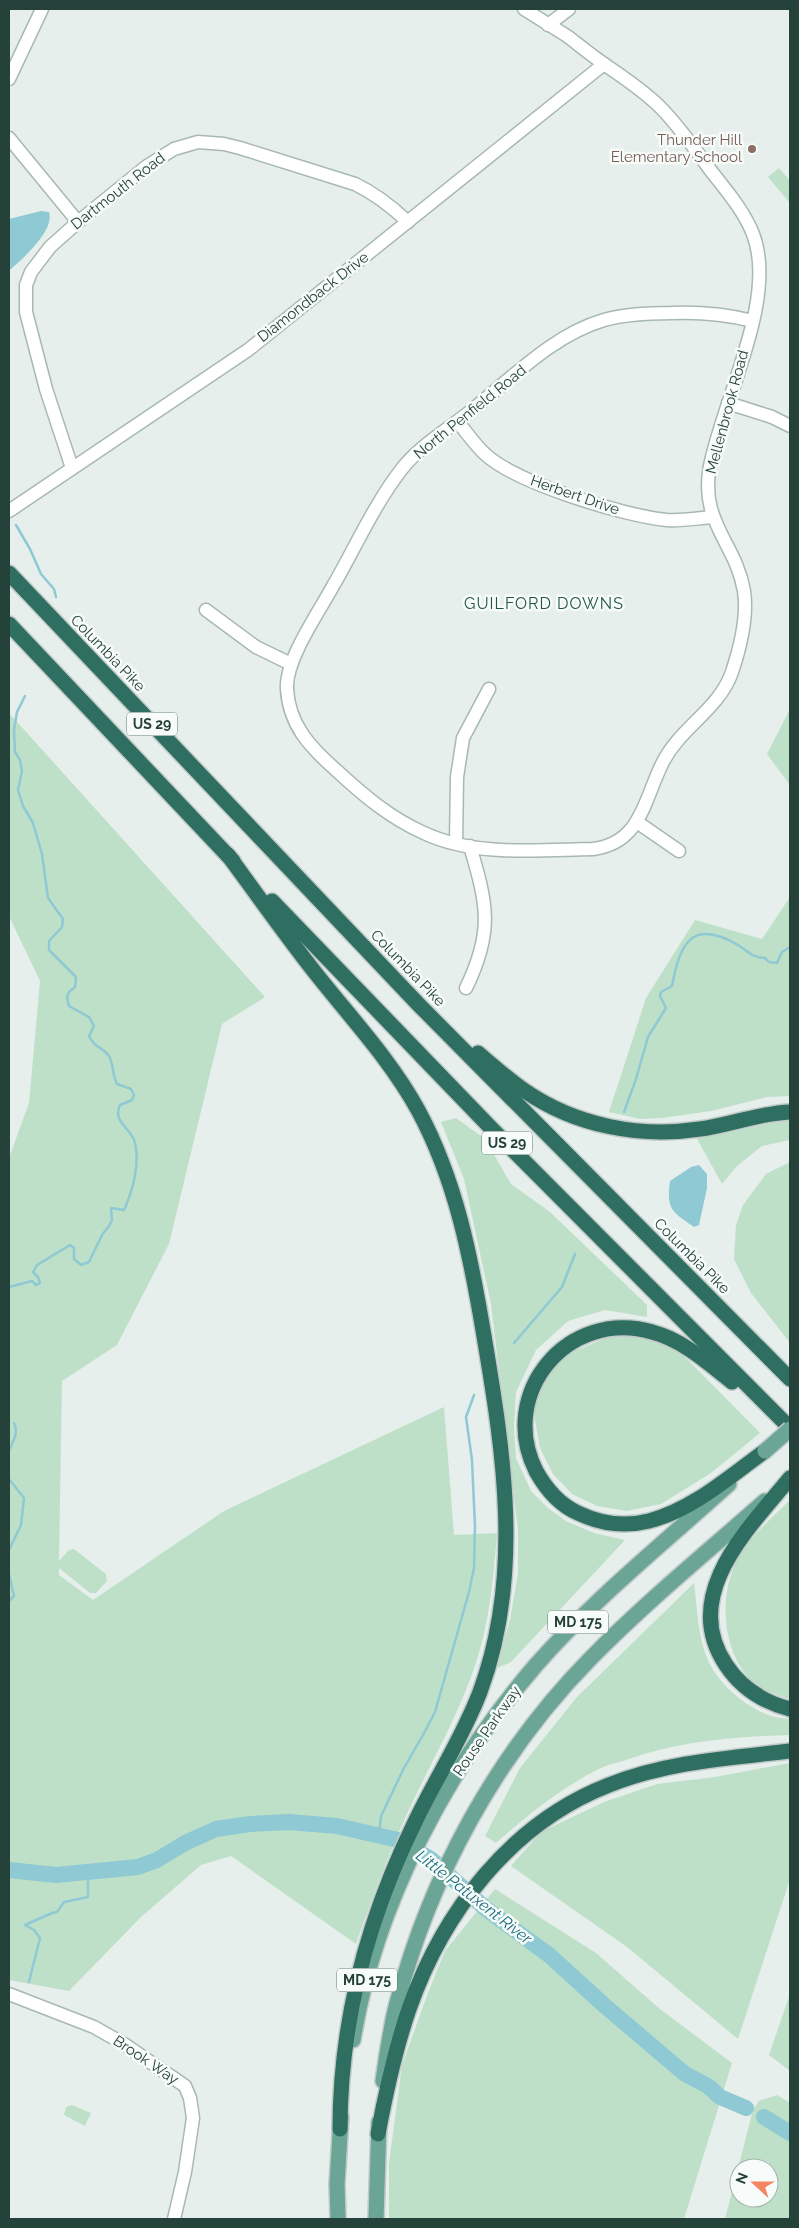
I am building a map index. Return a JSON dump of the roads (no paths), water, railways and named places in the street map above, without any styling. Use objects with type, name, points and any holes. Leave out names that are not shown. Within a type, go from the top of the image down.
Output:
[{"type":"highway","name":"Columbia Pike","points":[[9,565],[13,578],[419,1005],[790,1379]]},
{"type":"highway","name":"US 29","points":[[9,624],[490,1127],[790,1429]]},
{"type":"highway","points":[[228,855],[310,966],[392,1068],[416,1106],[436,1146],[456,1202],[476,1290],[495,1407],[505,1486],[507,1550],[505,1581],[494,1644],[479,1694],[398,1875],[365,1954],[354,1995],[340,2085],[340,2129]]},
{"type":"highway","points":[[419,1005],[524,1091],[555,1108],[604,1126],[644,1132],[682,1131],[790,1112]]},
{"type":"highway","points":[[765,1451],[685,1506],[651,1520],[624,1524],[611,1523],[590,1518],[571,1510],[547,1489],[532,1463],[528,1450],[525,1415],[532,1389],[539,1375],[558,1352],[583,1336],[612,1328],[626,1327],[654,1332],[684,1346],[711,1364],[790,1429]]},
{"type":"highway","points":[[790,1478],[735,1546],[717,1580],[711,1611],[716,1644],[723,1661],[733,1675],[746,1689],[760,1698],[790,1709]]},
{"type":"highway","points":[[378,2134],[387,2086],[410,2007],[425,1972],[456,1915],[486,1874],[512,1846],[560,1809],[609,1785],[671,1767],[790,1751]]},
{"type":"main road","name":"Rouse Parkway","points":[[422,1821],[455,1777],[484,1732],[536,1665],[604,1597],[790,1429]]},
{"type":"main road","name":"MD 175","points":[[378,2134],[381,2090],[397,2004],[420,1931],[456,1847],[491,1785],[513,1752],[564,1687],[591,1658],[790,1478]]},
{"type":"main road","name":"MD 175","points":[[340,2129],[354,2037],[371,1965],[398,1875]]},
{"type":"main road","points":[[338,2219],[340,2129]]},
{"type":"main road","points":[[376,2219],[378,2134]]},
{"type":"street","points":[[9,79],[42,9]]},
{"type":"street","name":"Mellenbrook Road","points":[[456,843],[502,849],[603,848],[624,837],[637,822],[668,753],[676,741],[712,706],[731,674],[743,625],[744,592],[732,557],[713,517],[708,501],[709,475],[729,399],[753,321],[759,290],[760,265],[753,234],[746,220],[681,131],[660,108],[638,87],[524,9]]},
{"type":"street","points":[[548,25],[569,9]]},
{"type":"street","name":"Diamondback Drive","points":[[9,511],[248,350],[604,64]]},
{"type":"street","points":[[9,138],[78,222]]},
{"type":"street","name":"Dartmouth Road","points":[[72,468],[39,364],[26,312],[24,296],[26,285],[31,272],[40,260],[78,222],[162,156],[174,149],[198,142],[224,144],[240,148],[355,184],[386,201],[408,222]]},
{"type":"street","name":"North Penfield Road","points":[[456,843],[425,834],[385,812],[364,796],[306,741],[295,724],[290,710],[286,687],[291,664],[394,479],[402,467],[417,453],[549,348],[570,335],[603,320],[652,313],[702,312],[725,314],[753,321]]},
{"type":"street","points":[[729,399],[774,410],[790,420]]},
{"type":"street","points":[[729,399],[790,426]]},
{"type":"street","name":"Herbert Drive","points":[[458,422],[485,454],[510,470],[551,488],[633,515],[670,520],[713,517]]},
{"type":"street","points":[[206,610],[256,647],[291,664]]},
{"type":"street","points":[[456,843],[457,777],[463,738],[489,689]]},
{"type":"street","points":[[637,822],[679,851]]},
{"type":"street","points":[[466,988],[483,946],[486,912],[484,896],[470,846]]},
{"type":"street","name":"Brook Way","points":[[9,1994],[24,1998],[94,2027],[124,2044],[185,2086],[192,2107],[192,2126],[185,2172],[174,2219]]},
{"type":"water","points":[[41,211],[49,212],[50,219],[47,228],[36,244],[9,271],[9,219]]},
{"type":"water","points":[[699,1165],[707,1174],[707,1188],[699,1225],[694,1227],[672,1209],[669,1190],[670,1181],[691,1167]]},
{"type":"waterway","points":[[16,525],[30,549],[41,574],[54,589],[56,597]]},
{"type":"waterway","points":[[9,1287],[32,1281],[36,1285],[40,1283],[38,1277],[33,1272],[37,1265],[70,1245],[74,1248],[74,1259],[81,1265],[89,1262],[102,1235],[112,1220],[111,1208],[124,1210],[133,1186],[137,1160],[135,1143],[130,1133],[120,1121],[118,1111],[120,1105],[132,1100],[134,1095],[131,1089],[117,1084],[109,1056],[91,1040],[89,1036],[94,1026],[89,1017],[69,1006],[67,998],[69,992],[75,987],[76,977],[49,950],[49,941],[62,927],[63,919],[48,898],[42,854],[33,823],[23,806],[18,790],[22,771],[20,760],[15,752],[14,730],[17,712],[25,696]]},
{"type":"waterway","points":[[624,1112],[648,1037],[666,1008],[660,996],[661,992],[672,986],[679,958],[690,940],[699,935],[709,934],[722,937],[753,955],[765,958],[769,962],[777,963],[782,952],[790,947]]},
{"type":"waterway","points":[[514,1343],[562,1287],[575,1254]]},
{"type":"waterway","points":[[379,1835],[381,1816],[404,1768],[435,1712],[469,1592],[474,1568],[475,1526],[472,1460],[466,1417],[474,1395]]},
{"type":"waterway","points":[[9,1451],[16,1434],[14,1423]]},
{"type":"waterway","points":[[9,1479],[24,1498],[21,1525],[9,1550]]},
{"type":"waterway","points":[[9,1574],[14,1596],[9,1601]]},
{"type":"waterway","name":"Little Patuxent River","points":[[9,1870],[56,1875],[138,1867],[157,1860],[185,1843],[216,1829],[250,1824],[289,1822],[337,1826],[398,1840],[432,1860],[486,1909],[549,1955],[605,2006],[685,2074],[708,2086],[720,2097],[746,2108]]},
{"type":"waterway","points":[[29,1982],[40,1938],[34,1930],[25,1925],[57,1912],[64,1902],[88,1897],[88,1870]]},
{"type":"waterway","name":"Little Patuxent River","points":[[764,2117],[790,2133]]},
{"type":"place","name":"Thunder Hill Elementary School","points":[[752,149]]},
{"type":"district","name":"GUILFORD DOWNS","points":[[544,603]]}]
